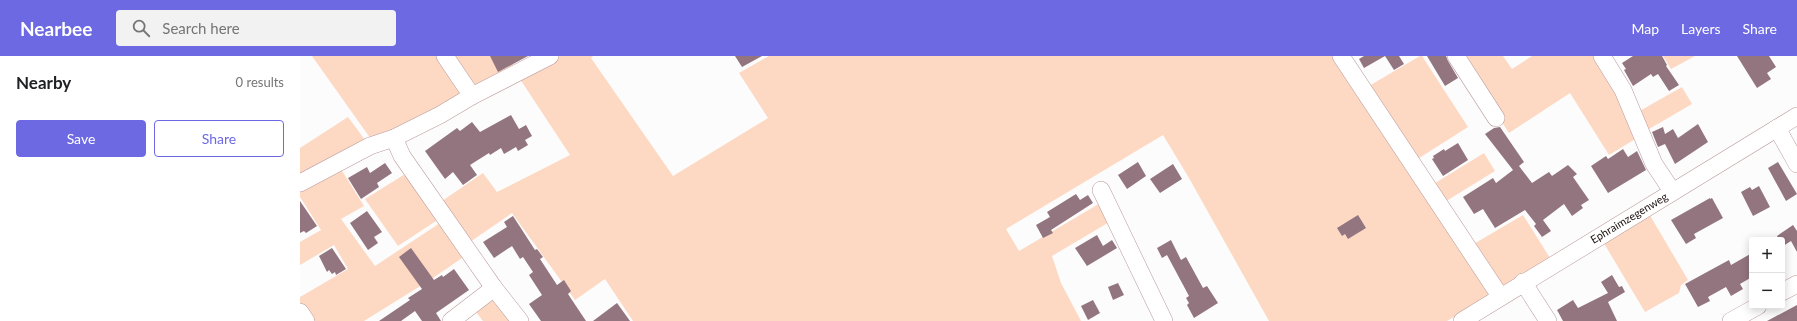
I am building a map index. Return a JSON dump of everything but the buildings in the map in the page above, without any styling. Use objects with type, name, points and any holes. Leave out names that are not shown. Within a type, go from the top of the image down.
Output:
[{"type":"street","points":[[445,56],[472,96]]},
{"type":"street","points":[[300,183],[370,146],[394,138],[440,115],[472,96],[550,56]]},
{"type":"street","points":[[1342,56],[1500,296]]},
{"type":"street","points":[[1456,56],[1496,118]]},
{"type":"street","points":[[1602,56],[1623,90],[1654,164],[1672,191]]},
{"type":"street","name":"Ephraimzegenweg","points":[[1462,321],[1500,296],[1797,116]]},
{"type":"street","points":[[1777,128],[1797,164]]},
{"type":"street","points":[[394,138],[402,156],[494,288],[520,321]]},
{"type":"street","points":[[1100,190],[1164,321]]},
{"type":"street","points":[[1523,282],[1548,321]]},
{"type":"street","points":[[1785,290],[1797,284]]},
{"type":"street","points":[[451,321],[494,288]]},
{"type":"street","points":[[1731,321],[1753,309]]},
{"type":"street","points":[[300,312],[306,321]]},
{"type":"shaded area","points":[[312,56],[441,56],[461,86],[460,97],[373,142]]},
{"type":"shaded area","points":[[449,56],[508,56],[516,70],[475,86]]},
{"type":"shaded area","points":[[556,56],[593,56],[591,58],[673,176],[768,118],[739,73],[769,56],[1334,56],[1491,294],[1447,321],[1269,321],[1189,178],[1163,135],[1006,229],[1019,251],[1102,202],[1111,221],[1052,256],[1061,283],[1081,321],[633,321],[605,279],[575,300],[512,213],[467,244],[439,203],[483,173],[497,192],[570,155],[518,76]]},
{"type":"shaded area","points":[[1422,56],[1468,127],[1416,160],[1369,86]]},
{"type":"shaded area","points":[[1459,56],[1503,56],[1512,69],[1532,56],[1596,56],[1619,93],[1637,138],[1609,155],[1570,93],[1509,133]]},
{"type":"shaded area","points":[[1663,56],[1695,56],[1671,69]]},
{"type":"shaded area","points":[[1682,87],[1692,104],[1644,132],[1636,113]]},
{"type":"shaded area","points":[[348,117],[368,144],[300,181],[300,148]]},
{"type":"shaded area","points":[[1484,153],[1495,171],[1443,203],[1432,185]]},
{"type":"shaded area","points":[[339,166],[364,206],[341,219],[375,266],[443,221],[468,254],[430,280],[364,321],[309,321],[300,307],[300,297],[348,269],[334,245],[300,265],[300,242],[321,230],[300,197],[300,186]]},
{"type":"shaded area","points":[[410,171],[439,219],[398,246],[365,199]]},
{"type":"shaded area","points":[[1648,212],[1688,280],[1681,285],[1679,293],[1645,312],[1602,240]]},
{"type":"shaded area","points":[[1523,215],[1550,258],[1499,289],[1472,245]]},
{"type":"shaded area","points":[[492,294],[516,321],[483,321],[473,308]]}]
